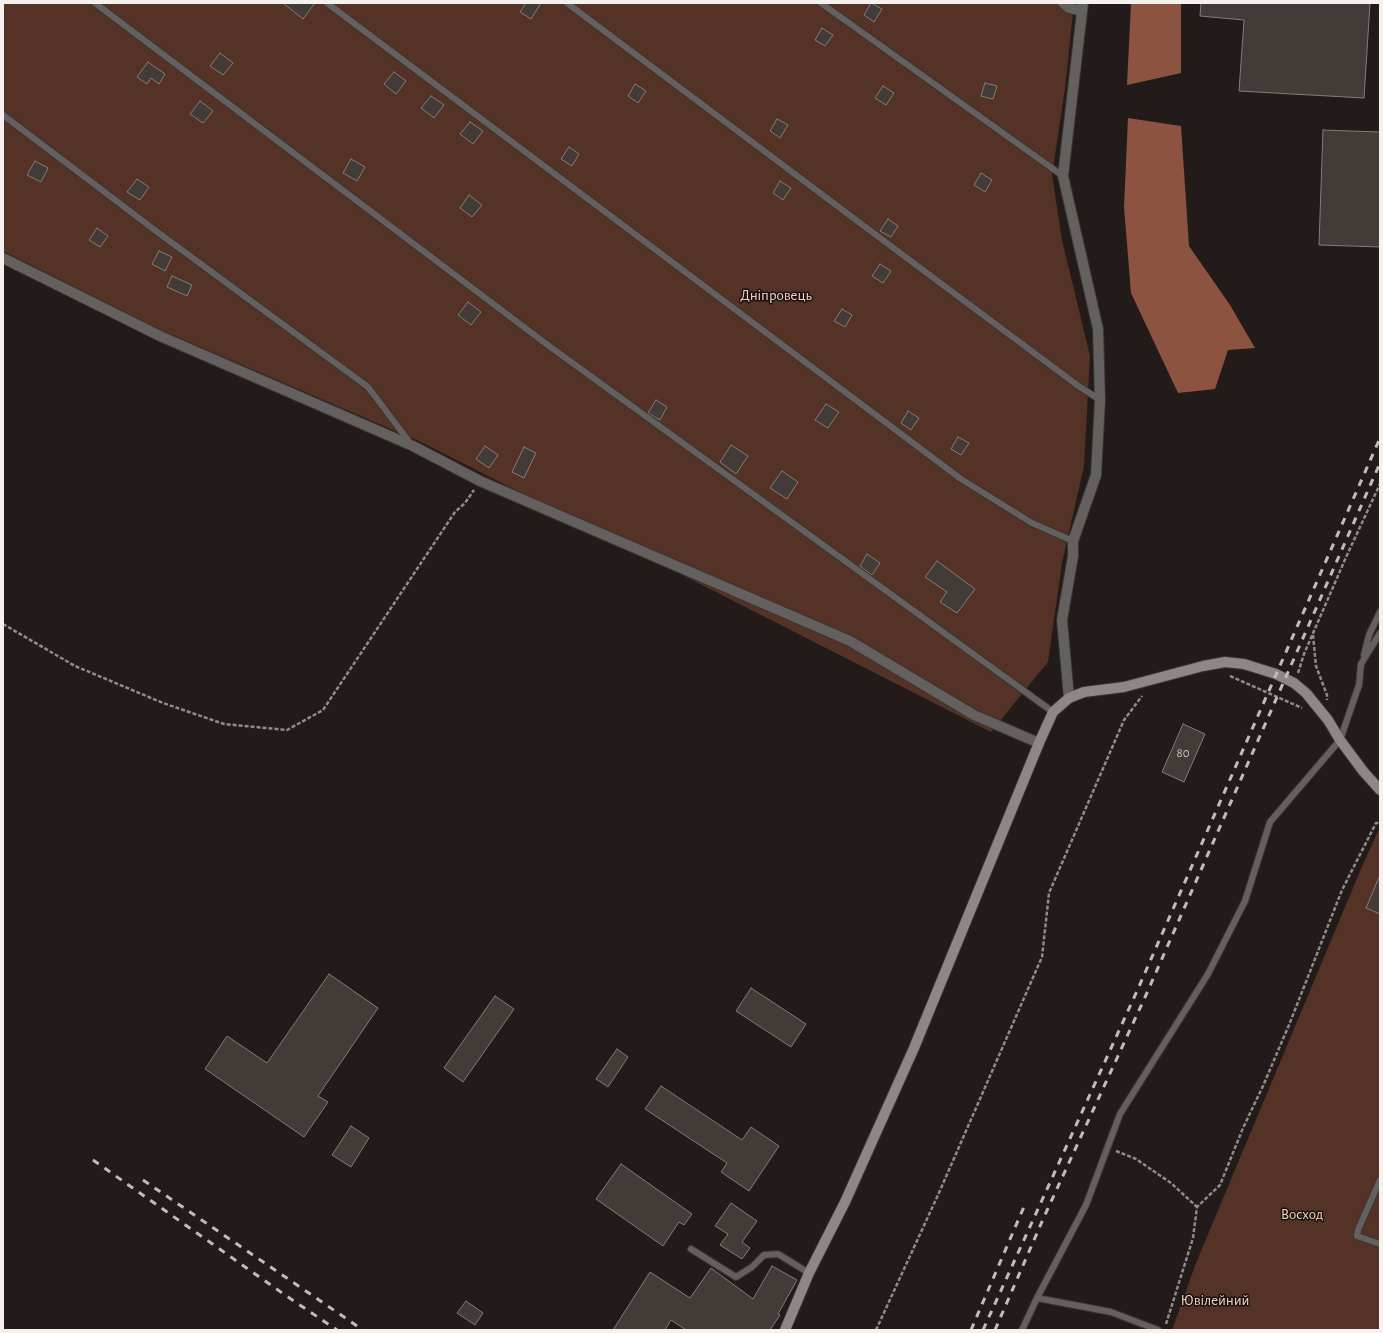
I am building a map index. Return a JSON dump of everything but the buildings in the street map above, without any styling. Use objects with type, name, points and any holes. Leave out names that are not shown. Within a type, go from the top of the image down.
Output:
[{"type":"street","points":[[1063,3],[1069,8],[1082,7],[1063,176],[1098,329],[1100,400],[1096,475],[1073,541],[1073,556],[1062,620],[1069,698]]},
{"type":"street","points":[[3,258],[160,336],[413,446],[480,481],[850,641],[974,715],[1039,743]]},
{"type":"street","points":[[785,1330],[809,1273],[845,1202],[914,1048],[1053,712],[1069,698],[1084,692],[1124,687],[1203,666],[1225,662],[1244,664],[1276,674],[1294,683],[1306,693],[1328,720],[1340,740],[1363,771],[1380,790]]},
{"type":"lane","points":[[95,3],[545,343],[1053,712]]},
{"type":"lane","points":[[327,3],[961,479],[1032,523],[1073,541]]},
{"type":"lane","points":[[568,3],[1077,385],[1100,400]]},
{"type":"lane","points":[[821,3],[1063,176]]},
{"type":"lane","points":[[3,114],[156,231],[368,387],[413,446]]},
{"type":"lane","points":[[1022,1330],[1037,1298],[1086,1205],[1120,1114],[1208,974],[1245,901],[1270,822],[1340,740],[1359,684],[1361,664],[1369,635],[1380,612]]},
{"type":"lane","points":[[1361,664],[1380,633]]},
{"type":"lane","points":[[1380,1180],[1358,1230],[1357,1236],[1380,1244]]},
{"type":"lane","points":[[691,1249],[736,1277],[752,1267],[764,1255],[778,1254],[809,1273]]},
{"type":"lane","points":[[1037,1298],[1111,1312],[1158,1330]]},
{"type":"path","points":[[3,624],[75,666],[163,703],[224,724],[287,730],[323,710],[455,512],[465,503],[480,481]]},
{"type":"path","points":[[1294,683],[1313,634],[1380,484]]},
{"type":"path","points":[[1313,634],[1316,666],[1327,695],[1328,720]]},
{"type":"path","points":[[1226,674],[1306,710]]},
{"type":"path","points":[[876,1330],[938,1195],[1042,957],[1049,892],[1124,720],[1154,679]]},
{"type":"path","points":[[1164,1330],[1193,1238],[1197,1207],[1220,1185],[1243,1128],[1289,1026],[1342,890],[1376,823],[1380,823]]},
{"type":"path","points":[[1107,1147],[1136,1159],[1171,1183],[1197,1207]]},
{"type":"green space","name":"Дніпровець","points":[[3,3],[1074,3],[1065,89],[1052,175],[1062,240],[1090,356],[1084,466],[1062,563],[1048,662],[991,732],[421,442],[147,324],[3,251]]},
{"type":"green space","name":"Восход","points":[[1379,829],[1380,1330],[1172,1330],[1196,1263]]},
{"type":"shaded area","points":[[1131,3],[1181,3],[1181,73],[1127,85]]},
{"type":"shaded area","points":[[1128,118],[1181,126],[1189,246],[1230,305],[1255,348],[1228,350],[1215,389],[1178,393],[1131,293],[1124,207]]},
{"type":"railway","points":[[983,1330],[1137,991],[1380,438]]},
{"type":"railway","points":[[995,1330],[1044,1217],[1146,995],[1380,463]]},
{"type":"railway","points":[[93,1160],[337,1330]]},
{"type":"railway","points":[[143,1180],[363,1330]]},
{"type":"railway","points":[[971,1330],[1026,1202]]},
{"type":"park label","name":"Ювілейний","points":[[1215,1300]]}]
